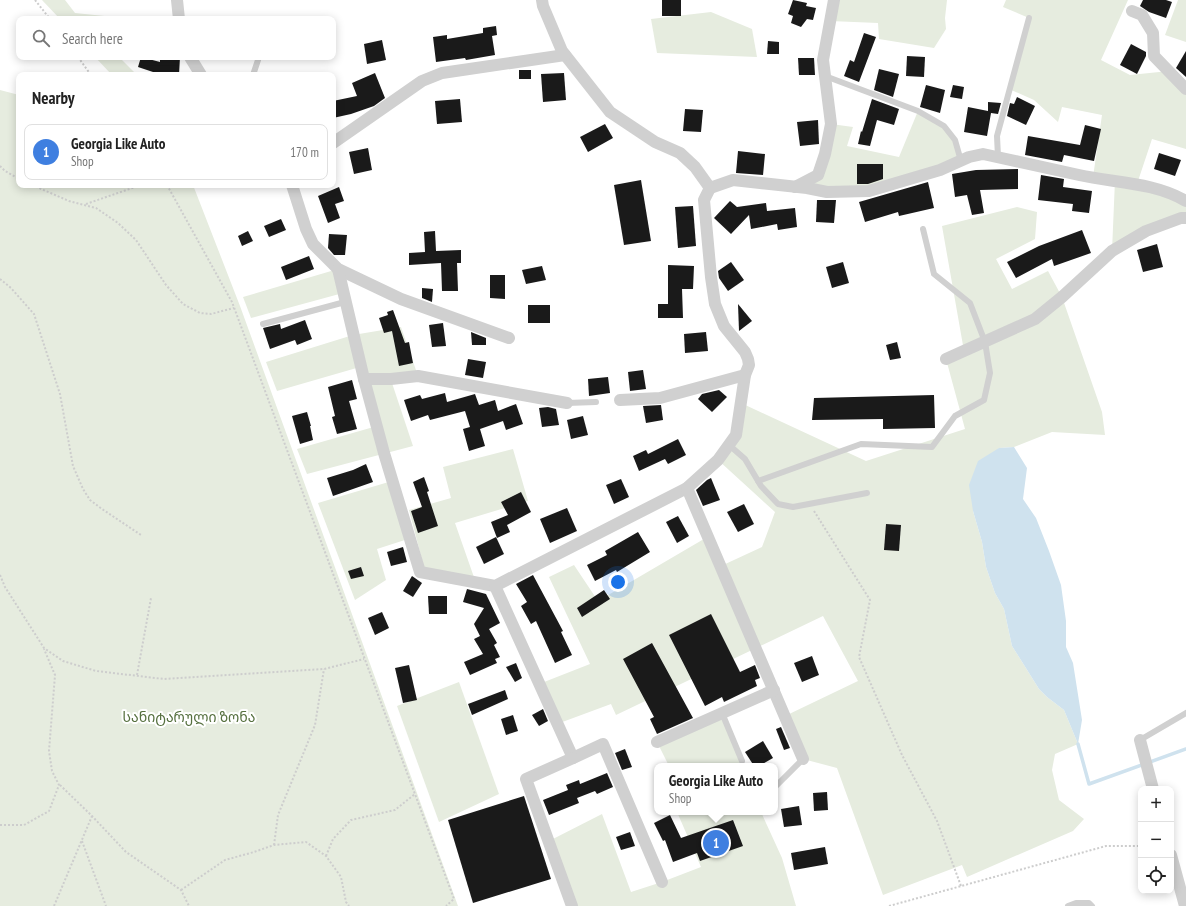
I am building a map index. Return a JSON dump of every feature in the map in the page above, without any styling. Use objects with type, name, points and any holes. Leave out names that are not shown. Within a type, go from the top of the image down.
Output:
[{"type":"street","points":[[177,0],[179,16]]},
{"type":"street","points":[[542,0],[565,55],[610,112],[655,142],[680,153],[695,167],[710,188]]},
{"type":"street","points":[[795,187],[818,175],[825,154],[831,124],[823,60],[834,0]]},
{"type":"street","points":[[1132,11],[1142,16],[1153,33],[1154,56],[1186,88]]},
{"type":"street","points":[[336,141],[422,81],[442,73],[565,55]]},
{"type":"street","points":[[192,60],[199,72]]},
{"type":"street","points":[[338,269],[364,379],[384,453],[420,572],[495,586],[687,488],[718,460],[736,435],[745,375],[749,365],[745,352],[724,326],[715,304],[704,200],[710,188],[733,180],[827,192],[868,191],[940,170],[969,157],[983,154],[1080,175],[1115,180],[1161,190],[1186,201]]},
{"type":"street","points":[[293,188],[306,229],[313,244],[338,269],[400,299],[508,338]]},
{"type":"street","points":[[946,359],[1035,319],[1062,297],[1112,251],[1146,231],[1181,218],[1186,218]]},
{"type":"street","points":[[620,400],[660,398],[745,375]]},
{"type":"street","points":[[364,379],[391,379],[418,376],[567,403]]},
{"type":"street","points":[[687,488],[803,759]]},
{"type":"street","points":[[495,586],[573,758]]},
{"type":"street","points":[[657,742],[774,690]]},
{"type":"street","points":[[1140,740],[1152,786]]},
{"type":"street","points":[[572,906],[526,779],[603,744],[662,882]]},
{"type":"street","points":[[1172,858],[1185,906]]},
{"type":"lane","points":[[998,157],[997,136],[1029,18]]},
{"type":"lane","points":[[254,72],[258,60]]},
{"type":"lane","points":[[825,76],[918,111],[944,126],[955,140],[961,161]]},
{"type":"lane","points":[[758,481],[861,444],[932,447],[955,416],[984,400],[990,373],[984,342],[970,303],[934,274],[923,229]]},
{"type":"lane","points":[[263,324],[345,302]]},
{"type":"lane","points":[[567,403],[596,402]]},
{"type":"lane","points":[[729,445],[745,459],[761,486],[778,504],[793,507],[867,493]]},
{"type":"lane","points":[[722,713],[742,760]]},
{"type":"lane","points":[[1140,740],[1186,713]]},
{"type":"lane","points":[[778,784],[803,759]]},
{"type":"lane","points":[[1068,906],[1076,903],[1088,903],[1092,906]]},
{"type":"path","points":[[35,0],[48,16]]},
{"type":"path","points":[[80,60],[89,72]]},
{"type":"path","points":[[0,166],[5,171],[16,177]]},
{"type":"path","points":[[39,188],[69,201],[96,208],[118,223],[136,240],[166,285],[182,304],[200,313],[211,314],[234,308]]},
{"type":"path","points":[[84,205],[132,188]]},
{"type":"path","points":[[169,188],[234,308],[454,899],[446,906]]},
{"type":"path","points":[[0,279],[11,288],[34,314],[60,394],[73,466],[83,489],[90,500],[96,505],[141,535]]},
{"type":"path","points":[[809,504],[870,600],[859,657],[902,755],[937,821],[961,886]]},
{"type":"path","points":[[0,575],[5,587],[44,648],[55,675],[49,752],[52,771],[59,785],[92,816],[126,852],[181,890],[189,906]]},
{"type":"path","points":[[137,676],[151,598]]},
{"type":"path","points":[[44,648],[63,661],[96,671],[164,678],[324,669],[364,659]]},
{"type":"path","points":[[274,845],[278,815],[316,725],[324,669]]},
{"type":"path","points":[[0,825],[24,825],[50,811],[59,785]]},
{"type":"path","points":[[326,856],[333,839],[351,820],[395,810],[415,794]]},
{"type":"path","points":[[54,906],[92,816]]},
{"type":"path","points":[[82,840],[106,906]]},
{"type":"path","points":[[181,890],[225,860],[274,845],[306,842],[326,856],[341,877],[346,902],[349,906]]},
{"type":"path","points":[[889,906],[1106,846],[1138,846]]},
{"type":"green space","points":[[42,0],[65,0],[75,13],[104,16],[57,16]]},
{"type":"green space","points":[[834,0],[947,0],[945,18],[946,29],[934,48],[879,39],[878,23],[830,21]]},
{"type":"green space","points":[[1006,0],[1128,0],[1101,60],[1130,75],[1169,71],[1186,89],[1186,149],[1152,139],[1137,184],[1186,201],[1186,218],[1112,251],[1115,180],[1093,177],[1102,115],[1062,107],[1058,122],[1034,100],[1009,89],[1029,18],[1003,7]]},
{"type":"green space","points":[[1178,0],[1186,0],[1186,42],[1165,35]]},
{"type":"green space","points":[[711,12],[752,29],[757,57],[657,53],[651,19]]},
{"type":"green space","points":[[98,60],[122,60],[134,72],[109,72]]},
{"type":"green space","name":"სანიტარული ზონა","points":[[0,90],[16,94],[16,188],[194,188],[240,306],[458,906],[0,906]]},
{"type":"green space","points":[[918,111],[944,126],[955,140],[961,161],[869,191],[807,188],[831,124],[853,127],[847,146],[899,157]]},
{"type":"green space","points":[[1017,207],[1037,212],[1035,239],[996,259],[1012,289],[1048,271],[1062,297],[1102,412],[1105,435],[1052,432],[1014,447],[999,448],[973,511],[982,542],[986,567],[995,593],[1004,609],[1012,646],[1039,689],[1064,710],[1078,744],[1055,754],[1052,770],[1059,800],[1084,819],[1073,831],[967,877],[962,865],[883,895],[837,768],[803,759],[785,716],[858,681],[823,616],[616,715],[611,704],[557,724],[539,684],[590,664],[549,577],[574,565],[598,601],[709,536],[721,566],[762,547],[775,512],[718,460],[736,435],[741,403],[866,461],[965,429],[946,359],[964,351],[942,226]]},
{"type":"green space","points":[[338,269],[343,293],[251,318],[243,297]]},
{"type":"green space","points":[[401,327],[418,376],[391,380],[413,446],[307,474],[297,449],[377,426],[360,367],[277,391],[266,362],[353,335]]},
{"type":"green space","points":[[513,449],[528,501],[455,523],[476,583],[425,571],[409,510],[451,498],[443,467]]},
{"type":"green space","points":[[392,481],[408,539],[377,549],[386,580],[355,600],[318,503]]},
{"type":"green space","points":[[459,682],[499,794],[439,822],[397,706]]},
{"type":"green space","points":[[722,713],[743,763],[668,763],[657,742]]},
{"type":"green space","points":[[602,814],[631,892],[701,867],[678,815],[762,815],[782,858],[796,906],[572,906],[549,841]]},
{"type":"water","points":[[1014,447],[1027,468],[1023,499],[1036,518],[1061,585],[1066,621],[1066,647],[1073,663],[1082,720],[1078,744],[1064,710],[1039,689],[1012,646],[1004,609],[995,593],[986,567],[982,542],[973,511],[969,485],[978,461],[999,448]]},
{"type":"building","points":[[662,0],[681,0],[681,16],[662,16]]},
{"type":"building","points":[[793,0],[807,3],[806,6],[816,8],[813,20],[807,19],[801,27],[791,23],[793,16],[788,14]]},
{"type":"building","points":[[1143,0],[1166,0],[1172,2],[1166,18],[1149,12],[1140,6]]},
{"type":"building","points":[[496,26],[497,35],[492,36],[495,55],[466,60],[465,58],[436,62],[433,37],[447,35],[447,39],[483,33],[483,28]]},
{"type":"building","points":[[864,33],[876,37],[859,82],[844,76],[850,60],[854,62]]},
{"type":"building","points":[[382,40],[386,60],[367,64],[364,44]]},
{"type":"building","points":[[768,41],[779,42],[779,54],[767,54]]},
{"type":"building","points":[[1131,44],[1146,52],[1146,56],[1137,74],[1120,65]]},
{"type":"building","points":[[1186,51],[1186,77],[1176,68]]},
{"type":"building","points":[[907,56],[925,57],[924,77],[906,76]]},
{"type":"building","points":[[798,58],[814,58],[815,75],[799,75]]},
{"type":"building","points":[[140,60],[152,60],[160,62],[160,60],[180,60],[179,72],[153,72],[138,67]]},
{"type":"building","points":[[879,69],[899,74],[893,97],[874,90]]},
{"type":"building","points":[[519,70],[531,70],[531,79],[519,79]]},
{"type":"building","points":[[375,73],[385,98],[374,106],[336,117],[336,100],[357,96],[352,83]]},
{"type":"building","points":[[564,73],[566,100],[543,102],[541,74]]},
{"type":"building","points":[[926,85],[945,90],[940,113],[920,107]]},
{"type":"building","points":[[953,85],[964,87],[962,99],[950,97]]},
{"type":"building","points":[[1017,97],[1035,106],[1026,125],[1007,116],[1010,103],[1014,104]]},
{"type":"building","points":[[460,99],[462,122],[437,124],[435,101]]},
{"type":"building","points":[[872,99],[899,109],[894,125],[877,120],[870,146],[858,144],[861,131],[862,132]]},
{"type":"building","points":[[988,102],[1001,103],[998,114],[991,113],[987,136],[964,132],[968,107],[988,111]]},
{"type":"building","points":[[685,109],[703,110],[701,132],[683,131]]},
{"type":"building","points":[[818,120],[819,144],[800,146],[797,122]]},
{"type":"building","points":[[605,124],[613,138],[588,152],[580,137]]},
{"type":"building","points":[[1085,125],[1101,129],[1094,161],[1064,155],[1062,162],[1025,155],[1028,136],[1080,145]]},
{"type":"building","points":[[368,148],[372,170],[354,174],[349,152]]},
{"type":"building","points":[[738,151],[765,154],[763,175],[736,173]]},
{"type":"building","points":[[1159,153],[1181,160],[1175,176],[1154,169]]},
{"type":"building","points":[[857,164],[883,164],[883,179],[868,184],[857,184]]},
{"type":"building","points":[[1018,169],[1018,189],[980,190],[984,213],[972,215],[967,195],[955,197],[952,174],[976,170]]},
{"type":"building","points":[[1041,175],[1064,179],[1063,187],[1092,191],[1089,213],[1072,211],[1073,204],[1038,200]]},
{"type":"building","points":[[641,180],[651,241],[624,245],[614,185]]},
{"type":"building","points":[[928,182],[934,208],[899,216],[898,212],[865,222],[859,202]]},
{"type":"building","points":[[339,187],[344,201],[335,204],[340,218],[328,223],[318,196]]},
{"type":"building","points":[[817,200],[836,200],[834,223],[816,222]]},
{"type":"building","points":[[730,201],[737,207],[766,203],[767,211],[795,208],[797,227],[778,230],[777,224],[751,229],[749,215],[731,234],[714,218]]},
{"type":"building","points":[[693,206],[696,246],[678,248],[675,207]]},
{"type":"building","points":[[281,219],[286,230],[269,237],[264,226]]},
{"type":"building","points":[[1082,230],[1091,253],[1054,266],[1052,259],[1016,278],[1007,262],[1039,246]]},
{"type":"building","points":[[248,231],[253,241],[242,246],[238,236]]},
{"type":"building","points":[[435,231],[436,251],[461,250],[461,263],[457,263],[458,291],[442,291],[441,263],[409,265],[409,253],[425,252],[424,232]]},
{"type":"building","points":[[329,234],[347,235],[345,255],[334,255],[328,248]]},
{"type":"building","points":[[1157,244],[1163,267],[1143,272],[1137,250]]},
{"type":"building","points":[[309,256],[314,269],[286,280],[281,267]]},
{"type":"building","points":[[731,262],[744,280],[728,291],[719,278],[718,271]]},
{"type":"building","points":[[843,262],[849,283],[832,288],[826,267]]},
{"type":"building","points":[[668,265],[694,266],[693,289],[682,289],[683,318],[658,318],[658,304],[668,304]]},
{"type":"building","points":[[542,266],[546,280],[526,284],[522,270]]},
{"type":"building","points":[[490,275],[505,275],[505,299],[490,298]]},
{"type":"building","points":[[422,288],[433,289],[432,302],[422,298]]},
{"type":"building","points":[[738,304],[752,321],[739,331]]},
{"type":"building","points":[[528,305],[550,305],[550,323],[528,323]]},
{"type":"building","points":[[393,310],[405,343],[409,342],[413,363],[399,366],[392,331],[384,333],[379,318],[388,315],[387,312]]},
{"type":"building","points":[[305,320],[312,339],[297,345],[295,340],[270,349],[263,328],[280,324],[281,329]]},
{"type":"building","points":[[443,323],[446,346],[432,347],[429,325]]},
{"type":"building","points":[[471,332],[486,338],[486,345],[472,345]]},
{"type":"building","points":[[706,332],[708,351],[685,353],[684,334]]},
{"type":"building","points":[[897,342],[901,358],[890,360],[886,345]]},
{"type":"building","points":[[468,359],[486,362],[483,378],[465,375]]},
{"type":"building","points":[[643,370],[646,389],[630,391],[628,372]]},
{"type":"building","points":[[608,377],[610,393],[589,396],[588,379]]},
{"type":"building","points":[[352,380],[357,399],[349,401],[357,429],[337,434],[332,417],[335,416],[328,387]]},
{"type":"building","points":[[719,390],[727,397],[712,412],[698,399],[702,394]]},
{"type":"building","points":[[445,393],[447,402],[475,394],[479,405],[495,400],[498,411],[516,404],[523,424],[506,430],[503,421],[480,429],[485,446],[469,451],[463,429],[470,427],[465,411],[430,420],[428,415],[411,421],[404,400],[420,395],[422,399]]},
{"type":"building","points":[[934,395],[935,428],[883,429],[883,419],[812,420],[814,398]]},
{"type":"building","points":[[661,405],[663,420],[646,423],[643,406]]},
{"type":"building","points":[[548,407],[556,409],[559,425],[542,427],[539,408]]},
{"type":"building","points":[[307,412],[313,440],[300,444],[292,416]]},
{"type":"building","points":[[583,416],[588,435],[571,439],[567,420]]},
{"type":"building","points":[[678,439],[686,455],[668,464],[665,459],[639,471],[633,456],[646,450],[648,454]]},
{"type":"building","points":[[366,464],[373,482],[333,496],[327,478],[353,470]]},
{"type":"building","points":[[424,477],[429,491],[427,492],[438,526],[418,533],[411,511],[422,507],[413,482]]},
{"type":"building","points":[[711,478],[720,500],[703,506],[696,490]]},
{"type":"building","points":[[621,479],[629,497],[614,504],[606,485]]},
{"type":"building","points":[[521,492],[531,512],[507,525],[510,532],[497,538],[491,522],[508,515],[501,502]]},
{"type":"building","points":[[744,504],[754,524],[738,532],[727,512]]},
{"type":"building","points":[[567,508],[577,531],[550,543],[540,519]]},
{"type":"building","points":[[678,516],[689,536],[677,543],[666,522]]},
{"type":"building","points":[[886,524],[901,525],[899,551],[884,550]]},
{"type":"building","points":[[638,532],[650,552],[617,572],[616,570],[595,581],[587,565],[607,555],[605,551]]},
{"type":"building","points":[[496,537],[504,554],[484,564],[476,547]]},
{"type":"building","points":[[403,547],[407,562],[391,566],[387,552]]},
{"type":"building","points":[[361,567],[364,576],[351,579],[348,571]]},
{"type":"building","points":[[533,575],[563,631],[561,632],[572,655],[555,663],[536,621],[531,624],[521,606],[527,602],[516,584]]},
{"type":"building","points":[[412,576],[422,583],[413,597],[403,591]]},
{"type":"building","points":[[467,589],[486,594],[500,623],[489,629],[497,643],[494,645],[500,657],[495,659],[497,663],[470,675],[464,662],[483,654],[474,639],[480,636],[474,624],[484,608],[463,602]]},
{"type":"building","points":[[604,590],[610,599],[582,617],[577,608]]},
{"type":"building","points":[[428,596],[447,596],[447,614],[429,614]]},
{"type":"building","points":[[382,612],[389,628],[375,635],[368,618]]},
{"type":"building","points":[[711,614],[740,672],[755,665],[760,678],[755,680],[757,686],[724,702],[722,697],[705,706],[669,635]]},
{"type":"building","points":[[652,643],[693,718],[657,734],[650,719],[654,717],[623,659]]},
{"type":"building","points":[[812,656],[819,675],[802,682],[794,663]]},
{"type":"building","points":[[516,663],[522,678],[515,682],[506,667]]},
{"type":"building","points":[[409,665],[417,700],[403,703],[395,668]]},
{"type":"building","points":[[505,690],[508,699],[472,715],[468,704]]},
{"type":"building","points":[[543,709],[548,721],[539,726],[532,715]]},
{"type":"building","points":[[513,715],[518,731],[506,735],[501,719]]},
{"type":"building","points":[[781,727],[790,748],[784,750],[776,729]]},
{"type":"building","points":[[763,741],[773,758],[764,763],[752,763],[745,752]]},
{"type":"building","points":[[625,749],[632,767],[622,770],[615,753]]},
{"type":"building","points":[[607,773],[613,787],[597,794],[595,791],[577,798],[579,803],[549,815],[543,800],[568,790],[566,785],[579,780],[580,784]]},
{"type":"building","points":[[827,792],[828,810],[814,811],[813,793]]},
{"type":"building","points":[[524,796],[551,879],[473,903],[448,820]]},
{"type":"building","points":[[799,806],[802,825],[784,827],[781,809]]},
{"type":"building","points":[[670,815],[681,838],[733,820],[743,846],[700,861],[697,853],[673,862],[665,840],[663,841],[654,823]]},
{"type":"building","points":[[630,832],[635,846],[621,850],[616,837]]},
{"type":"building","points":[[825,847],[828,864],[794,870],[791,853]]},
{"type":"waterway","points":[[1078,744],[1089,784],[1186,749]]},
{"type":"place","name":"Georgia Like Auto","points":[[716,843]]}]
